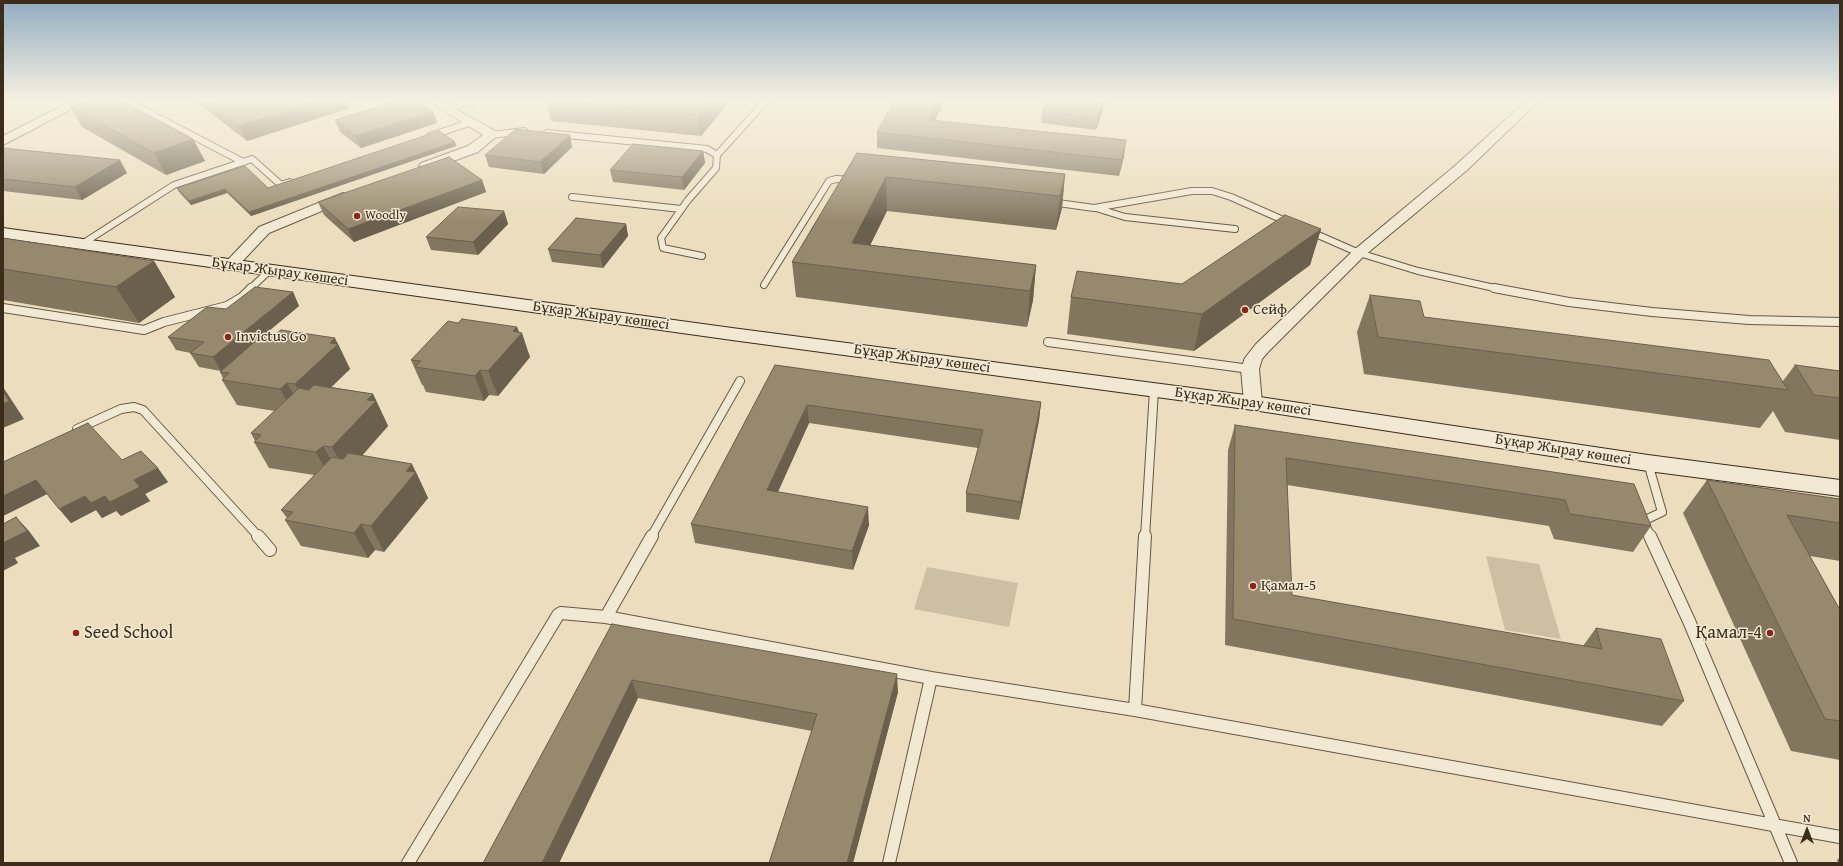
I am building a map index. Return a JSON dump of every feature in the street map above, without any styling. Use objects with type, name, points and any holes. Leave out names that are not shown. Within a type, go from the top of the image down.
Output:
[{"type":"street","points":[[414,171],[473,149],[483,141]]},
{"type":"street","points":[[1253,403],[1250,369],[1254,358],[1262,348],[1359,253],[1461,168],[1490,141]]},
{"type":"street","points":[[230,265],[264,230],[354,193]]},
{"type":"street","name":"Бұқар Жырау көшесі","points":[[15,238],[82,244],[269,271],[1253,403],[1648,463],[1840,488]]},
{"type":"lane","points":[[204,141],[243,162]]},
{"type":"lane","points":[[632,141],[707,149],[717,155]]},
{"type":"lane","points":[[702,256],[663,248],[661,238],[681,209],[716,168],[717,155],[729,141]]},
{"type":"lane","points":[[82,244],[174,185],[252,159],[281,185],[296,180]]},
{"type":"lane","points":[[764,285],[829,181],[840,179],[864,181]]},
{"type":"lane","points":[[1094,208],[1192,191],[1212,191],[1231,197],[1359,253],[1418,271],[1488,288],[1569,302],[1652,312],[1749,320],[1840,322]]},
{"type":"lane","points":[[572,197],[681,209]]},
{"type":"lane","points":[[1044,201],[1094,208],[1125,216],[1235,229]]},
{"type":"lane","points":[[3,308],[144,330],[164,322],[227,306],[242,297],[269,271]]},
{"type":"lane","points":[[1048,342],[1250,369]]},
{"type":"lane","points":[[606,617],[740,381]]},
{"type":"lane","points":[[1135,710],[1154,390]]},
{"type":"lane","points":[[66,434],[121,409],[134,407],[143,410],[270,550]]},
{"type":"lane","points":[[1648,463],[1662,512],[1643,521],[1689,621],[1791,863]]},
{"type":"lane","points":[[408,863],[558,615],[564,612],[606,617],[931,678],[1135,710],[1840,837]]},
{"type":"lane","points":[[889,863],[931,678]]},
{"type":"shaded area","points":[[1486,556],[1539,564],[1561,639],[1505,630]]},
{"type":"shaded area","points":[[927,567],[1018,583],[1009,627],[914,609]]},
{"type":"building","points":[[133,141],[186,141],[154,153]]},
{"type":"building","points":[[408,141],[455,142],[249,212],[225,189],[189,201],[177,188],[245,166],[268,188]]},
{"type":"building","points":[[501,141],[563,141],[540,162],[485,155]]},
{"type":"building","points":[[959,141],[1126,141],[1122,160]]},
{"type":"building","points":[[633,144],[703,151],[682,177],[610,170]]},
{"type":"building","points":[[3,148],[120,160],[75,187],[3,179]]},
{"type":"building","points":[[857,153],[1065,174],[1060,196],[886,177],[852,243],[1036,265],[1030,291],[792,262]]},
{"type":"building","points":[[449,157],[482,180],[348,229],[318,202]]},
{"type":"building","points":[[458,207],[504,211],[473,242],[426,237]]},
{"type":"building","points":[[1285,215],[1321,229],[1202,314],[1071,297],[1077,271],[1182,284]]},
{"type":"building","points":[[576,218],[626,224],[600,255],[548,249]]},
{"type":"building","points":[[3,238],[154,261],[116,287],[3,269]]},
{"type":"building","points":[[255,287],[293,292],[213,357],[190,353],[204,342],[168,337],[207,307],[226,309]]},
{"type":"building","points":[[1370,295],[1420,301],[1424,317],[1769,360],[1788,390],[1378,337]]},
{"type":"building","points":[[462,319],[517,327],[513,331],[522,333],[488,371],[480,370],[475,376],[415,367],[421,361],[411,360],[448,321],[458,323]]},
{"type":"building","points":[[281,330],[335,338],[330,343],[338,344],[295,384],[287,383],[280,389],[222,380],[229,373],[220,372],[266,332],[276,334]]},
{"type":"building","points":[[775,365],[1041,402],[1021,502],[966,493],[983,430],[807,405],[767,490],[868,507],[852,551],[691,524]]},
{"type":"building","points":[[1795,365],[1840,371],[1840,398],[1814,395]]},
{"type":"building","points":[[314,385],[373,394],[367,400],[376,401],[332,447],[323,446],[316,452],[254,442],[261,435],[251,433],[299,388],[309,390]]},
{"type":"building","points":[[3,391],[9,401],[3,404]]},
{"type":"building","points":[[88,423],[122,460],[141,451],[158,468],[134,480],[140,487],[110,502],[105,496],[91,503],[85,496],[59,509],[36,480],[3,496],[3,462]]},
{"type":"building","points":[[1235,425],[1634,484],[1651,526],[1570,514],[1565,500],[1286,458],[1292,595],[1602,649],[1596,628],[1661,639],[1684,701],[1233,619]]},
{"type":"building","points":[[348,453],[412,464],[406,471],[416,472],[371,526],[361,524],[354,533],[285,520],[293,512],[281,510],[332,457],[343,459]]},
{"type":"building","points":[[1707,480],[1840,499],[1840,523],[1787,515],[1840,610],[1840,721],[1825,719]]},
{"type":"building","points":[[16,517],[27,531],[3,543],[3,524]]},
{"type":"building","points":[[612,624],[897,674],[847,863],[769,863],[817,714],[632,680],[542,863],[483,863]]},
{"type":"place","name":"Woodly","points":[[357,216]]},
{"type":"place","name":"Сейф","points":[[1245,310]]},
{"type":"place","name":"Invictus Go","points":[[228,337]]},
{"type":"place","name":"Қамал-5","points":[[1253,586]]},
{"type":"place","name":"Seed School","points":[[76,633]]},
{"type":"place","name":"Қамал-4","points":[[1770,633]]}]
